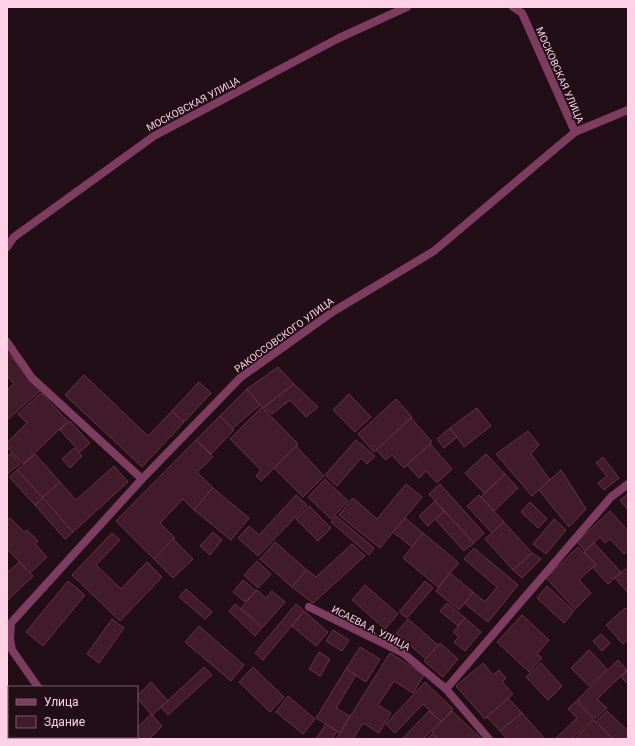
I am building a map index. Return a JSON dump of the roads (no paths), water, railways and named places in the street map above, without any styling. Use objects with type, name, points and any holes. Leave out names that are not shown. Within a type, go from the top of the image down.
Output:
[{"type":"street","name":"МОСКОВСКАЯ УЛИЦА","points":[[7,247],[14,237],[154,136],[339,38],[407,7]]},
{"type":"street","name":"МОСКОВСКАЯ УЛИЦА","points":[[513,7],[522,13],[575,132]]},
{"type":"street","name":"РАКОССОВСКОГО УЛИЦА","points":[[37,686],[12,650],[10,639],[11,623],[142,479],[241,377],[334,311],[434,251],[575,132],[628,110]]},
{"type":"street","points":[[7,342],[32,378],[142,479]]},
{"type":"street","points":[[446,689],[611,497],[628,484]]},
{"type":"street","name":"ИСАЕВА А. УЛИЦА","points":[[309,607],[403,654],[446,689],[489,739]]}]
